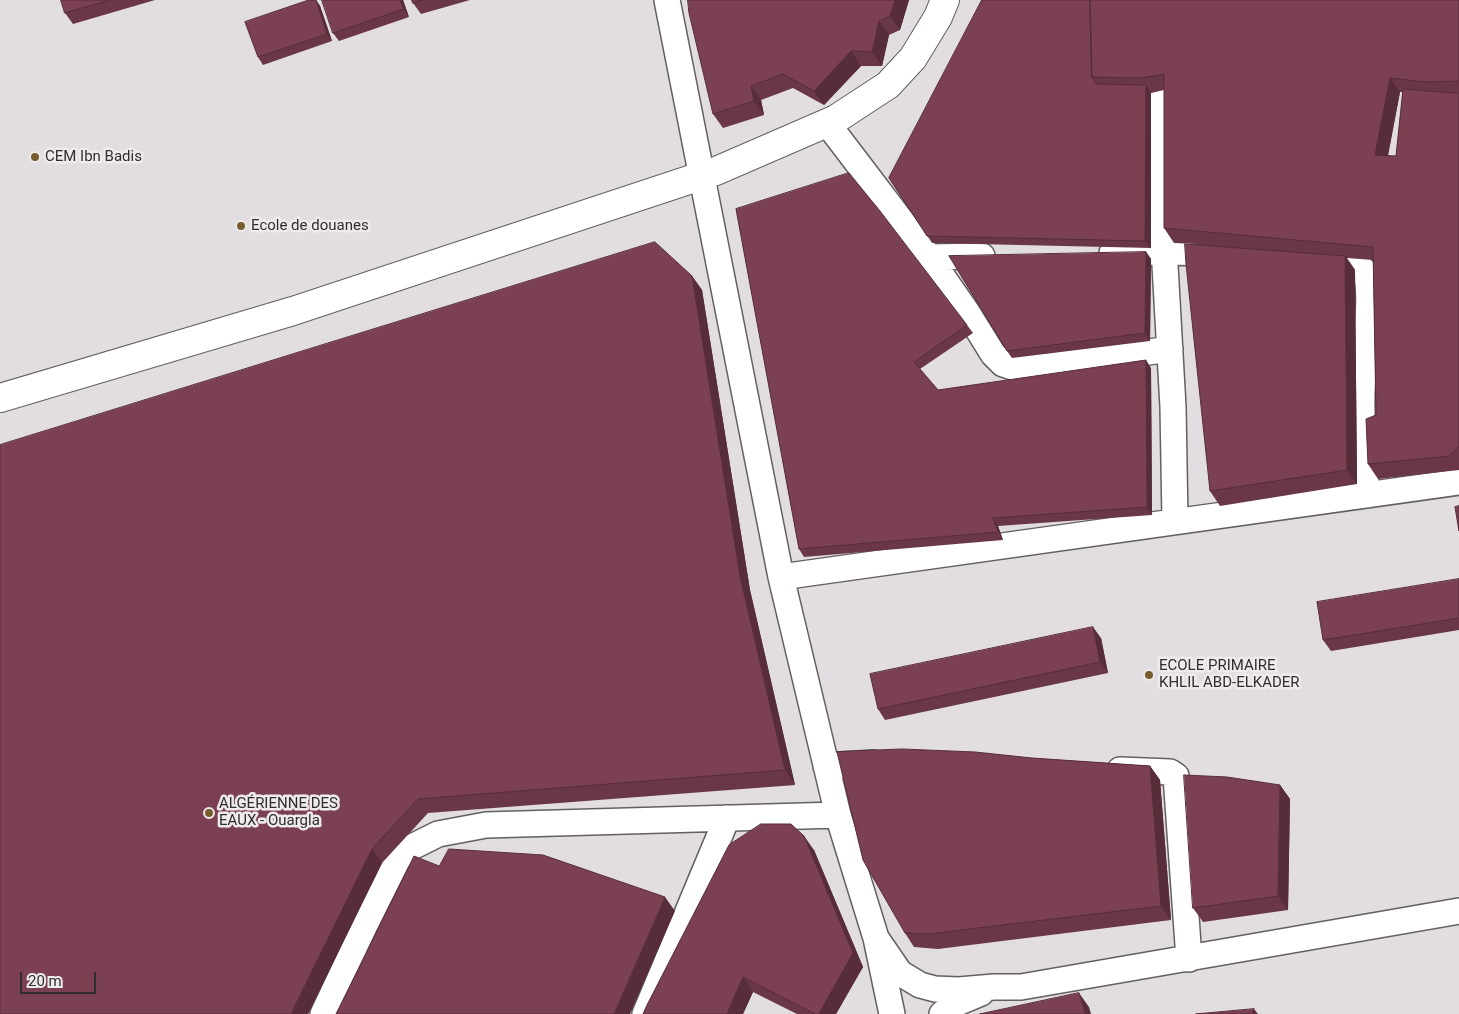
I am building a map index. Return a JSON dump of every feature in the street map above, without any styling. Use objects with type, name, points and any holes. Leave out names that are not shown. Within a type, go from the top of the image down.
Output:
[{"type":"main road","points":[[0,398],[293,311],[701,176],[761,152],[836,119],[888,85],[913,58],[946,0]]},
{"type":"street","points":[[668,0],[781,577],[838,815],[876,938],[892,1014]]},
{"type":"street","points":[[1160,101],[1159,159],[1173,407],[1175,522]]},
{"type":"street","points":[[827,122],[929,257],[993,354],[1003,364],[1015,368],[1047,366],[1170,349]]},
{"type":"street","points":[[1087,254],[1238,253]]},
{"type":"street","points":[[929,257],[1008,255]]},
{"type":"street","points":[[1291,258],[1350,263],[1360,266],[1365,271],[1368,279],[1369,310],[1362,392],[1367,495]]},
{"type":"street","points":[[781,577],[1459,482]]},
{"type":"street","points":[[826,766],[897,762]]},
{"type":"street","points":[[1100,769],[1170,772],[1176,776],[1189,959]]},
{"type":"street","points":[[323,1014],[364,925],[398,859],[412,847],[438,834],[486,825],[838,815]]},
{"type":"street","points":[[645,1014],[727,818]]},
{"type":"street","points":[[876,938],[900,973],[920,985],[935,989],[959,990],[1021,987],[1459,911]]},
{"type":"street","points":[[942,1014],[955,1004],[994,987]]},
{"type":"building","points":[[61,0],[110,0],[65,13]]},
{"type":"building","points":[[309,0],[316,0],[327,34],[258,57],[245,22]]},
{"type":"building","points":[[322,0],[400,0],[404,9],[333,33]]},
{"type":"building","points":[[412,0],[423,0],[413,3]]},
{"type":"building","points":[[688,0],[895,0],[890,16],[879,21],[872,52],[851,51],[814,91],[783,74],[751,86],[754,101],[713,114],[689,13]]},
{"type":"building","points":[[982,0],[1090,0],[1092,77],[1096,84],[1146,85],[1145,241],[927,236],[889,178]]},
{"type":"building","points":[[1090,0],[1459,0],[1459,81],[1426,82],[1390,78],[1375,155],[1396,156],[1403,89],[1459,93],[1459,446],[1449,456],[1368,464],[1366,419],[1376,415],[1373,247],[1164,228],[1164,74],[1141,78],[1092,77]]},
{"type":"building","points":[[849,173],[967,325],[914,362],[938,390],[1146,360],[1147,507],[993,518],[998,532],[799,549],[736,209]]},
{"type":"building","points":[[655,242],[692,276],[740,576],[785,770],[418,799],[372,849],[291,1014],[0,1014],[0,445]]},
{"type":"building","points":[[1185,244],[1345,256],[1347,470],[1210,491]]},
{"type":"building","points":[[1146,252],[1145,333],[1007,351],[949,256]]},
{"type":"building","points":[[1459,506],[1459,531],[1455,507]]},
{"type":"building","points":[[1459,579],[1459,618],[1323,640],[1317,602]]},
{"type":"building","points":[[1093,627],[1100,662],[878,709],[870,674]]},
{"type":"building","points":[[902,749],[975,752],[1150,766],[1161,906],[928,934],[905,933],[863,860],[837,752]]},
{"type":"building","points":[[1184,775],[1227,777],[1280,785],[1278,896],[1193,908]]},
{"type":"building","points":[[761,824],[791,824],[804,836],[853,953],[819,1014],[815,1014],[743,977],[727,1014],[643,1014],[729,845]]},
{"type":"building","points":[[449,849],[543,855],[665,897],[614,1014],[336,1014],[414,856],[439,866]]},
{"type":"building","points":[[1079,993],[1085,1014],[980,1014]]},
{"type":"building","points":[[1254,1009],[1252,1014],[1196,1014]]},
{"type":"place","name":"CEM Ibn Badis","points":[[35,157]]},
{"type":"place","name":"Ecole de douanes","points":[[241,226]]},
{"type":"place","name":"ECOLE PRIMAIRE KHLIL ABD-ELKADER","points":[[1149,675]]},
{"type":"place","name":"ALGÉRIENNE DES EAUX - Ouargla","points":[[209,813]]}]
